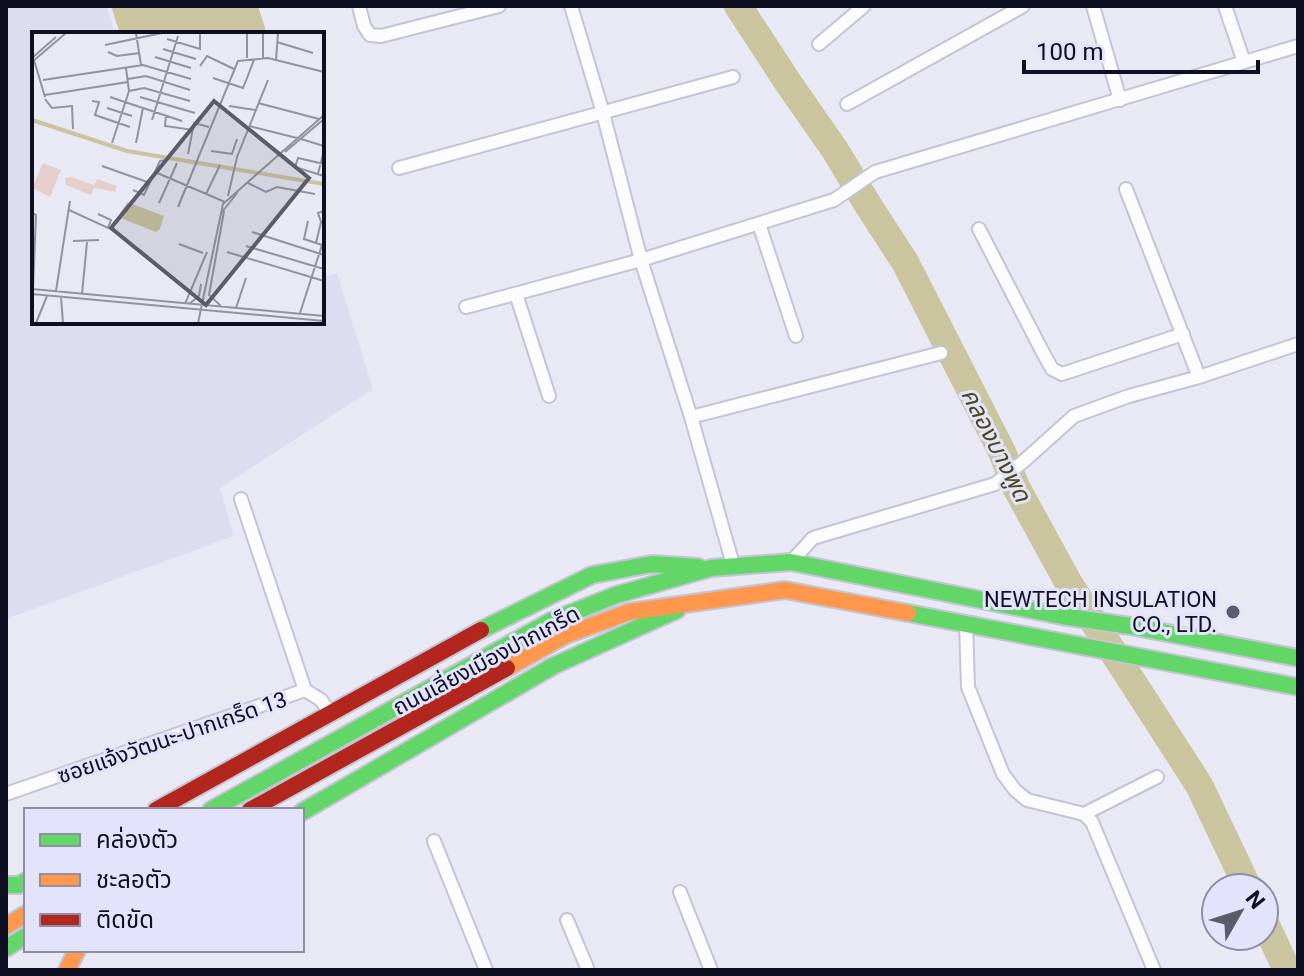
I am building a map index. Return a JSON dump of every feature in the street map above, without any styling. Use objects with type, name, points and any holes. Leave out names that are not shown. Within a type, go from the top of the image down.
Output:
[{"type":"main road","name":"ถนนเลี่ยงเมืองปากเกร็ด","points":[[215,808],[551,621],[616,595],[711,568],[791,562],[1062,616],[1298,658]]},
{"type":"main road","points":[[160,808],[507,616],[592,575],[652,564],[711,568]]},
{"type":"main road","name":"ถนนเลี่ยงเมืองปากเกร็ด","points":[[254,808],[566,635],[629,612],[785,590],[1298,687]]},
{"type":"main road","points":[[304,811],[553,666],[700,601]]},
{"type":"main road","points":[[6,926],[24,915]]},
{"type":"main road","points":[[6,948],[24,937]]},
{"type":"main road","points":[[67,970],[76,952]]},
{"type":"street","points":[[359,6],[364,26],[370,35],[381,36],[473,10],[499,6]]},
{"type":"street","points":[[571,6],[603,113],[641,260],[691,417],[734,568]]},
{"type":"street","points":[[819,44],[864,6]]},
{"type":"street","points":[[847,104],[1021,6]]},
{"type":"street","points":[[1093,6],[1120,100]]},
{"type":"street","points":[[1225,6],[1244,62]]},
{"type":"street","points":[[466,307],[641,260],[759,224],[834,200],[875,172],[1298,46]]},
{"type":"street","points":[[399,168],[733,77]]},
{"type":"street","points":[[1126,189],[1199,377]]},
{"type":"street","points":[[759,224],[796,336]]},
{"type":"street","points":[[979,229],[1052,369],[1062,374],[1183,334]]},
{"type":"street","points":[[516,294],[549,396]]},
{"type":"street","points":[[791,562],[813,538],[995,484],[1074,416],[1298,344]]},
{"type":"street","points":[[691,417],[941,353]]},
{"type":"street","points":[[241,499],[305,690]]},
{"type":"street","points":[[966,623],[968,687],[1003,774],[1027,800],[1084,814],[1092,822],[1154,970]]},
{"type":"street","name":"ซอยแจ้งวัฒนะ-ปากเกร็ด 13","points":[[6,794],[305,690],[321,700],[330,713]]},
{"type":"street","points":[[1084,814],[1157,777]]},
{"type":"street","points":[[434,841],[486,970]]},
{"type":"street","points":[[680,892],[711,970]]},
{"type":"street","points":[[567,920],[588,970]]},
{"type":"shaded area","points":[[6,6],[107,6],[114,32],[32,32],[32,324],[324,324],[324,277],[337,273],[373,389],[220,488],[234,536],[6,619]]},
{"type":"shaded area","points":[[111,6],[258,6],[266,32],[119,32]]},
{"type":"waterway","name":"คลองบางพูด","points":[[738,6],[835,150],[905,262],[1002,452],[1016,487],[1068,582],[1199,785],[1240,872]]},
{"type":"waterway","name":"คลองบางพูด","points":[[1279,952],[1287,970]]},
{"type":"traffic: fast","points":[[215,808],[551,621],[616,595],[711,568],[791,562],[1062,616],[1298,658]]},
{"type":"traffic: fast","points":[[481,630],[592,575],[652,564],[698,567]]},
{"type":"traffic: fast","points":[[304,811],[553,666],[677,610]]},
{"type":"traffic: fast","points":[[908,613],[1298,687]]},
{"type":"traffic: fast","points":[[6,885],[24,882]]},
{"type":"traffic: fast","points":[[6,948],[24,937]]},
{"type":"traffic: slow","points":[[507,668],[566,635],[629,612],[785,590],[908,613]]},
{"type":"traffic: slow","points":[[6,926],[24,915]]},
{"type":"traffic: slow","points":[[67,970],[76,952]]},
{"type":"traffic: jam","points":[[160,808],[481,630]]},
{"type":"traffic: jam","points":[[254,808],[507,668]]},
{"type":"place","name":"NEWTECH INSULATION CO., LTD.","points":[[1233,612]]}]
